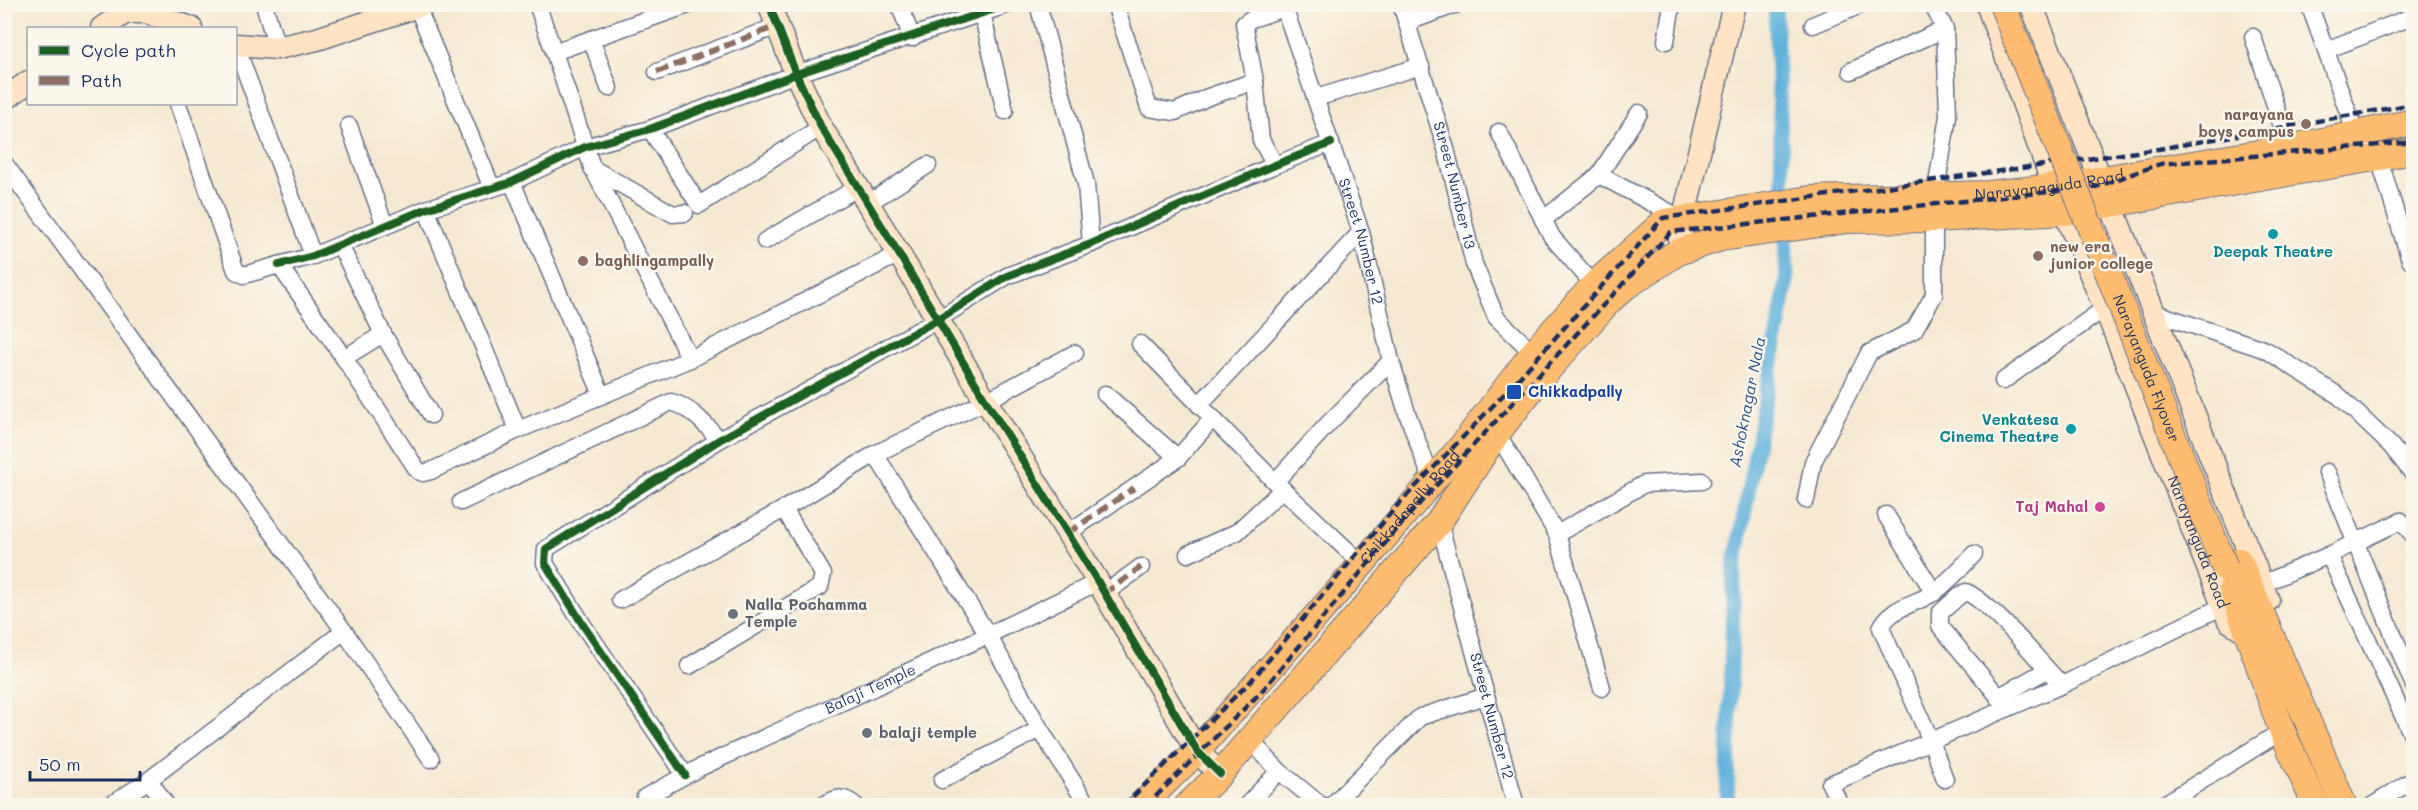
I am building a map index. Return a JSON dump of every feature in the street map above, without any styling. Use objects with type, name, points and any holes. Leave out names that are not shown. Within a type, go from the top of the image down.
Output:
[{"type":"main road","name":"Narayanguda Flyover","points":[[2002,4],[2232,565]]},
{"type":"main road","name":"Narayanguda Flyover","points":[[2018,4],[2257,629]]},
{"type":"main road","name":"Narayanaguda Road","points":[[1721,238],[1934,208],[1989,194],[2054,188],[2289,148],[2414,122]]},
{"type":"main road","name":"Narayanaguda Road","points":[[1683,220],[1810,199],[1880,195],[1934,208],[2065,212],[2414,151]]},
{"type":"main road","name":"Chikkadapally Road","points":[[1141,806],[1197,752],[1362,564],[1462,446],[1533,353],[1594,285],[1664,222],[1683,220]]},
{"type":"main road","name":"Chikkadapally Road","points":[[1187,806],[1220,774],[1439,522],[1497,433],[1537,382],[1608,302],[1626,286],[1678,252],[1721,238]]},
{"type":"main road","points":[[2257,629],[2282,730],[2316,806]]},
{"type":"main road","points":[[2257,629],[2344,806]]},
{"type":"street","points":[[264,4],[277,48]]},
{"type":"street","points":[[537,4],[592,167],[690,359]]},
{"type":"street","points":[[554,52],[691,4]]},
{"type":"street","points":[[769,4],[796,74],[821,127],[986,402],[1068,533],[1197,752],[1220,774]]},
{"type":"street","points":[[899,4],[912,38]]},
{"type":"street","points":[[178,105],[236,271],[244,275],[313,256],[426,209],[512,182],[585,147],[650,129],[796,74],[912,38],[1010,4]]},
{"type":"street","points":[[1038,4],[1086,183],[1092,244]]},
{"type":"street","points":[[1115,4],[1149,108],[1175,112],[1208,97],[1255,81]]},
{"type":"street","name":"Street Number 13","points":[[1401,4],[1446,149],[1474,264],[1496,317],[1533,353]]},
{"type":"street","points":[[1408,22],[1457,4]]},
{"type":"street","points":[[1666,41],[1672,4]]},
{"type":"street","points":[[1678,252],[1683,220],[1734,4]]},
{"type":"street","points":[[1813,25],[1863,4]]},
{"type":"street","points":[[1806,501],[1813,462],[1869,353],[1914,330],[1934,296],[1934,208],[1948,116],[1945,28],[1932,4]]},
{"type":"street","name":"Narayanguda Road","points":[[1987,4],[2054,188],[2105,308],[2229,621],[2257,629]]},
{"type":"street","points":[[2031,4],[2262,584],[2272,612],[2257,629]]},
{"type":"street","points":[[2309,4],[2356,134],[2379,158],[2410,260],[2414,264]]},
{"type":"street","points":[[2326,50],[2409,18],[2414,12],[2411,4]]},
{"type":"street","points":[[237,46],[277,48],[317,39],[419,5],[492,188]]},
{"type":"street","points":[[1275,165],[1261,140],[1255,81],[1244,24],[1283,6]]},
{"type":"street","name":"Street Number 12","points":[[1283,6],[1361,232],[1391,361],[1432,481]]},
{"type":"street","points":[[104,27],[138,12],[188,27]]},
{"type":"street","points":[[982,13],[1005,111]]},
{"type":"street","points":[[657,72],[777,26]]},
{"type":"street","points":[[1851,71],[1945,28]]},
{"type":"street","points":[[2253,37],[2289,148]]},
{"type":"street","points":[[591,39],[609,88]]},
{"type":"street","points":[[237,49],[313,256]]},
{"type":"street","points":[[1316,98],[1421,66]]},
{"type":"street","points":[[4,100],[27,83]]},
{"type":"street","points":[[1543,220],[1599,175],[1639,113]]},
{"type":"street","points":[[349,126],[385,226]]},
{"type":"street","points":[[650,129],[699,205],[821,127]]},
{"type":"street","points":[[1499,132],[1552,237],[1594,285]]},
{"type":"street","points":[[685,775],[583,625],[545,563],[546,549],[719,440],[937,320],[1007,276],[1092,244],[1331,143]]},
{"type":"street","points":[[4,163],[344,631],[431,759]]},
{"type":"street","points":[[765,241],[928,165]]},
{"type":"street","points":[[592,167],[673,214],[685,213]]},
{"type":"street","points":[[1599,175],[1683,220]]},
{"type":"street","points":[[512,182],[602,395]]},
{"type":"street","points":[[426,209],[518,430]]},
{"type":"street","points":[[1199,405],[1361,232]]},
{"type":"street","points":[[340,245],[383,334],[431,415]]},
{"type":"street","points":[[279,265],[344,358],[418,471],[423,473],[518,430],[690,359],[899,254]]},
{"type":"street","points":[[2003,381],[2105,308]]},
{"type":"street","points":[[2153,312],[2266,350],[2339,396],[2410,463]]},
{"type":"street","points":[[344,358],[383,334]]},
{"type":"street","points":[[1140,344],[1279,485],[1362,564]]},
{"type":"street","points":[[620,600],[784,509],[876,454],[986,402],[1075,353]]},
{"type":"street","points":[[1188,554],[1237,532],[1279,485],[1328,424],[1391,361]]},
{"type":"street","points":[[1105,394],[1178,458]]},
{"type":"street","points":[[461,502],[671,402],[678,403],[707,426],[719,440]]},
{"type":"street","points":[[1068,533],[1178,458],[1213,418]]},
{"type":"street","points":[[1497,433],[1557,534],[1602,688]]},
{"type":"street","points":[[876,454],[988,635],[1082,804]]},
{"type":"street","points":[[2327,472],[2414,686]]},
{"type":"street","points":[[1557,534],[1644,484],[1702,481]]},
{"type":"street","points":[[689,666],[820,587],[823,574],[784,509]]},
{"type":"street","points":[[1886,514],[1934,593]]},
{"type":"street","points":[[2262,584],[2401,521],[2414,536]]},
{"type":"street","name":"Street Number 12","points":[[1439,522],[1516,806]]},
{"type":"street","points":[[1945,779],[1931,741],[1881,628],[1888,616],[1934,593],[1974,554]]},
{"type":"street","points":[[2330,555],[2410,731]]},
{"type":"street","name":"Balaji Temple","points":[[645,797],[685,775],[988,635],[1101,588],[1142,567]]},
{"type":"street","points":[[2003,703],[1940,626],[1940,614],[1966,592],[1989,609],[2062,685]]},
{"type":"street","points":[[2003,703],[2062,685],[2223,606]]},
{"type":"street","points":[[109,806],[148,780],[344,631]]},
{"type":"street","points":[[1841,806],[1830,784],[1931,741],[2003,703],[2047,670]]},
{"type":"street","points":[[1331,806],[1420,717],[1486,696]]},
{"type":"street","points":[[942,780],[1040,729]]},
{"type":"street","points":[[2160,806],[2282,730]]},
{"type":"street","points":[[1250,740],[1279,771],[1322,806]]},
{"type":"street","points":[[1246,806],[1279,771]]},
{"type":"street","points":[[2372,806],[2414,779]]},
{"type":"street","points":[[148,780],[167,806]]},
{"type":"street","points":[[822,806],[835,798],[846,798],[856,806]]},
{"type":"waterway","name":"Ashoknagar Nala","points":[[1727,806],[1734,570],[1787,280],[1775,4]]},
{"type":"railway","points":[[1123,806],[1251,681],[1395,508],[1510,388],[1663,218],[2158,149],[2414,104]]},
{"type":"railway","points":[[1146,806],[1262,691],[1406,518],[1671,232],[2096,187],[2160,164],[2414,142]]},
{"type":"marked path","points":[[657,72],[777,26]]},
{"type":"marked path","points":[[1068,533],[1134,488]]},
{"type":"marked path","points":[[1104,594],[1141,567]]},
{"type":"cycle path","points":[[769,4],[796,74],[821,127],[1098,582],[1197,751],[1220,774]]},
{"type":"cycle path","points":[[279,265],[313,256],[426,209],[512,182],[585,147],[650,129],[796,74],[1010,4]]},
{"type":"cycle path","points":[[685,775],[583,625],[545,563],[546,549],[719,440],[937,320],[1007,276],[1091,244],[1331,143]]},
{"type":"place","name":"narayana boys campus","points":[[2306,124]]},
{"type":"place","name":"Deepak Theatre","points":[[2273,234]]},
{"type":"place","name":"new era junior college","points":[[2038,256]]},
{"type":"place","name":"baghlingampally","points":[[583,261]]},
{"type":"place","name":"Chikkadpally","points":[[1514,392]]},
{"type":"place","name":"Venkatesa Cinema Theatre","points":[[2071,429]]},
{"type":"place","name":"Taj Mahal","points":[[2100,507]]},
{"type":"place","name":"Nalla Pochamma Temple","points":[[733,614]]},
{"type":"place","name":"balaji temple","points":[[867,733]]}]
